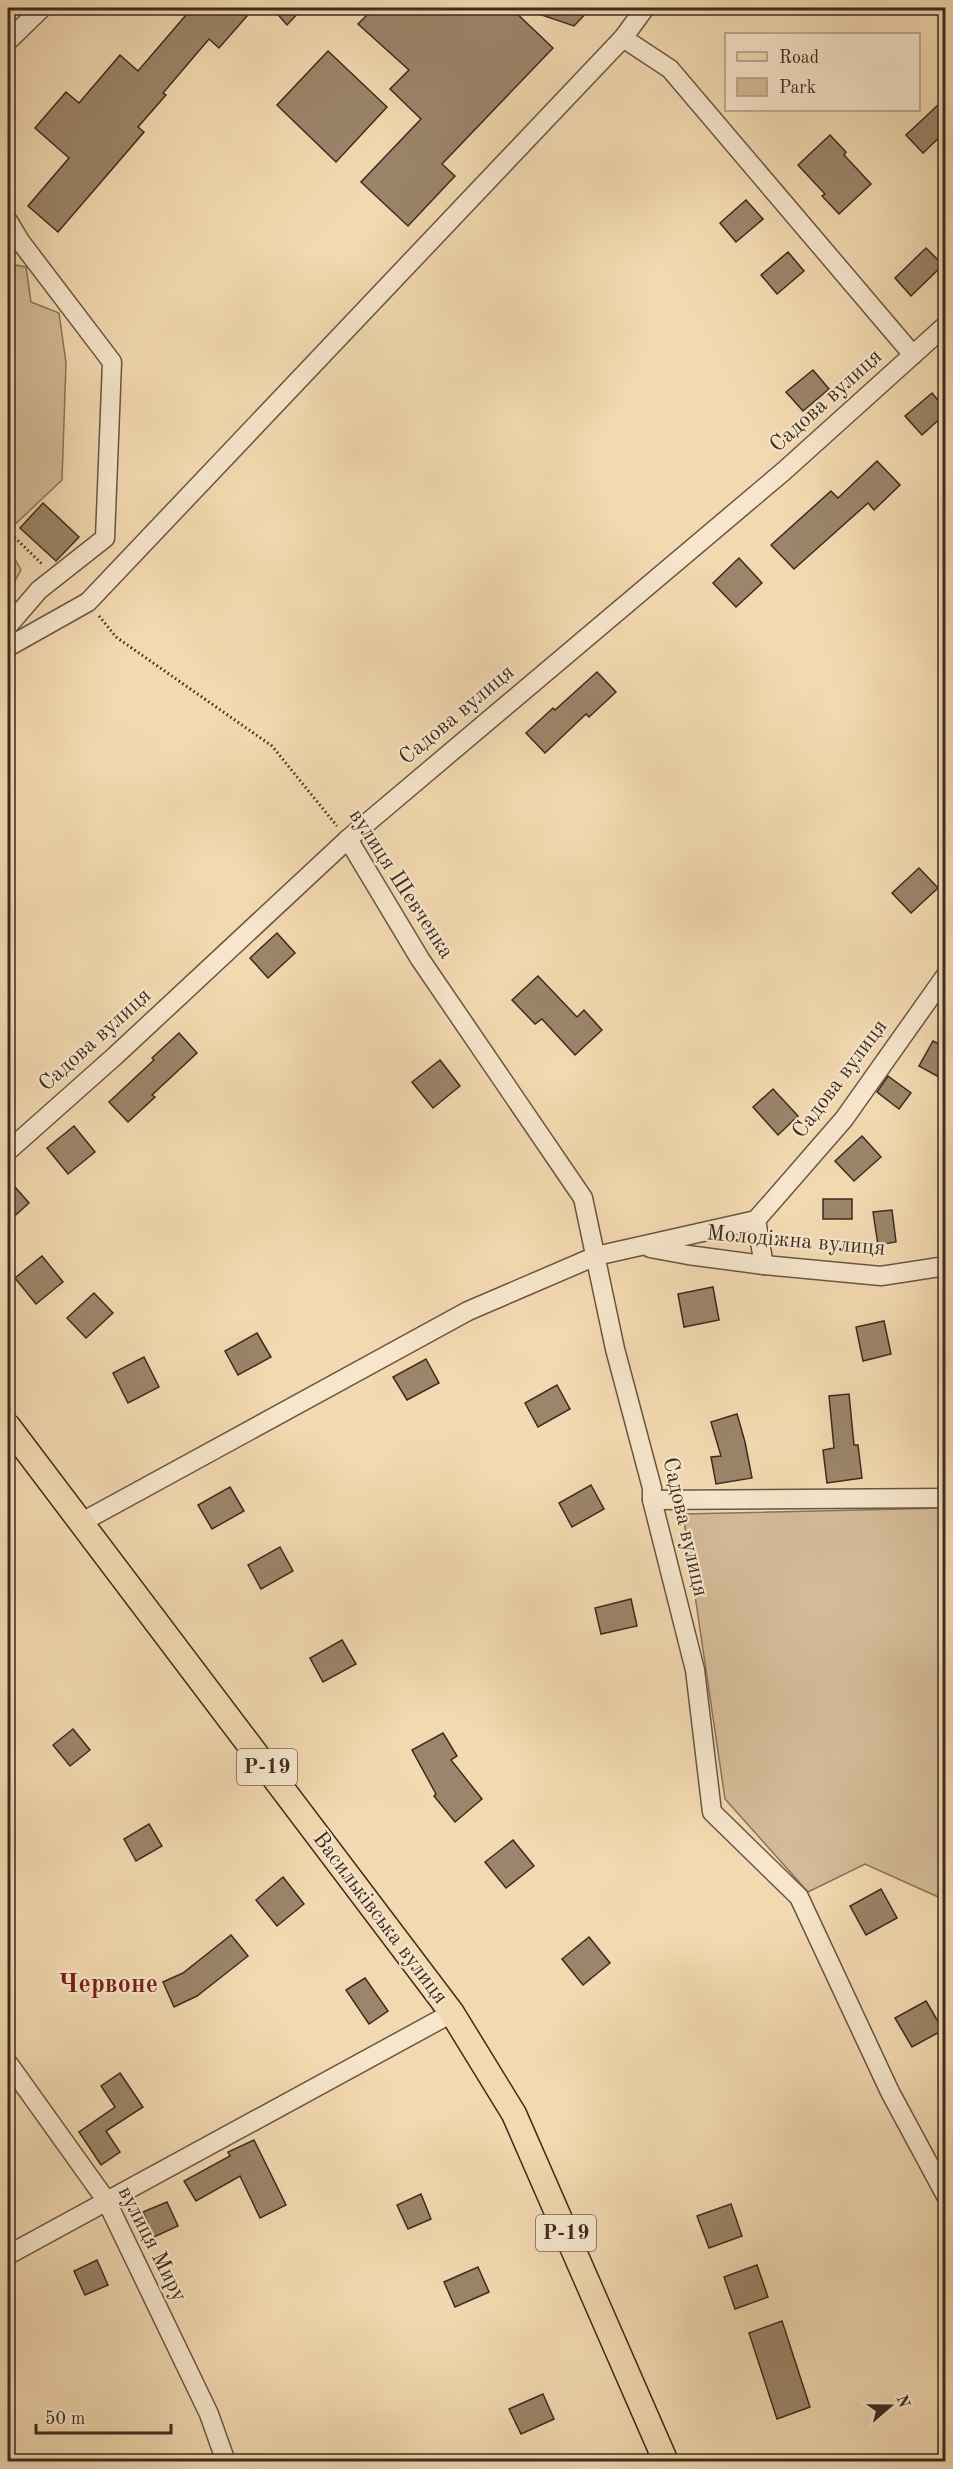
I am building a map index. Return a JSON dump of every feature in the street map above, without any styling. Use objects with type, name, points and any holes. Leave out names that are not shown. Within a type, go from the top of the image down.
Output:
[{"type":"main road","name":"Васильківська вулиця","points":[[8,1426],[452,2013],[514,2114],[666,2462]]},
{"type":"street","points":[[8,41],[42,8]]},
{"type":"street","points":[[8,647],[88,602],[623,38],[645,8]]},
{"type":"street","points":[[623,38],[670,69],[913,355]]},
{"type":"street","points":[[8,221],[20,241],[112,362],[105,538],[39,590],[8,626]]},
{"type":"street","name":"Садова вулиця","points":[[8,1151],[348,839],[784,471],[945,325]]},
{"type":"street","name":"вулиця Шевченка","points":[[348,839],[420,959],[582,1198],[596,1256]]},
{"type":"street","name":"Садова вулиця","points":[[756,1220],[844,1119],[945,975]]},
{"type":"street","points":[[82,1522],[468,1311],[596,1256],[756,1220],[764,1265]]},
{"type":"street","name":"Молодіжна вулиця","points":[[643,1246],[688,1255],[764,1265],[881,1276],[945,1266]]},
{"type":"street","name":"Садова вулиця","points":[[596,1256],[615,1349],[652,1488],[652,1500],[695,1670],[712,1812],[799,1897],[890,2092],[945,2196]]},
{"type":"street","points":[[652,1500],[945,1498]]},
{"type":"street","points":[[8,2255],[452,2013]]},
{"type":"street","name":"вулиця Миру","points":[[8,2063],[106,2200],[209,2414],[226,2462]]},
{"type":"path","name":"вулиця Шевченка","points":[[88,602],[116,637],[272,746],[348,839]]},
{"type":"green space","points":[[8,242],[10,264],[26,267],[31,302],[59,313],[66,363],[62,480],[8,531]]},
{"type":"green space","points":[[8,546],[21,570],[8,593]]},
{"type":"green space","points":[[945,1508],[945,1900],[865,1864],[808,1892],[725,1799],[683,1514]]},
{"type":"building","points":[[192,8],[254,8],[219,48],[209,39],[163,93],[166,95],[138,127],[144,132],[58,232],[28,206],[69,158],[35,128],[66,92],[79,103],[120,55],[138,71]]},
{"type":"building","points":[[272,8],[303,8],[287,25]]},
{"type":"building","points":[[374,8],[511,8],[553,48],[442,164],[455,176],[408,226],[361,182],[421,119],[390,89],[409,70],[358,24]]},
{"type":"building","points":[[527,8],[591,8],[574,26],[527,10]]},
{"type":"building","points":[[328,51],[387,107],[336,162],[277,105]]},
{"type":"building","points":[[938,105],[945,113],[945,132],[923,153],[906,135]]},
{"type":"building","points":[[830,135],[846,152],[844,155],[871,184],[839,214],[822,196],[825,194],[798,165]]},
{"type":"building","points":[[746,200],[763,219],[736,242],[720,223]]},
{"type":"building","points":[[926,248],[943,265],[911,296],[895,278]]},
{"type":"building","points":[[788,252],[804,271],[777,294],[761,275]]},
{"type":"building","points":[[813,370],[829,389],[803,411],[786,392]]},
{"type":"building","points":[[932,393],[945,409],[945,414],[922,435],[905,416]]},
{"type":"building","points":[[877,461],[900,485],[874,510],[868,503],[794,569],[771,545],[831,491],[838,498]]},
{"type":"building","points":[[43,503],[79,537],[56,561],[20,528]]},
{"type":"building","points":[[739,558],[762,583],[736,607],[713,583]]},
{"type":"building","points":[[597,672],[616,692],[589,717],[586,714],[545,753],[526,733]]},
{"type":"building","points":[[919,868],[938,888],[911,913],[892,893]]},
{"type":"building","points":[[277,933],[295,953],[268,978],[250,958]]},
{"type":"building","points":[[538,976],[577,1017],[584,1010],[602,1030],[575,1055],[542,1019],[535,1024],[512,1000]]},
{"type":"building","points":[[179,1033],[197,1053],[152,1095],[155,1097],[128,1122],[109,1102]]},
{"type":"building","points":[[933,1041],[945,1047],[945,1060],[937,1076],[919,1066]]},
{"type":"building","points":[[440,1060],[460,1086],[433,1108],[412,1082]]},
{"type":"building","points":[[888,1076],[911,1093],[899,1109],[877,1092]]},
{"type":"building","points":[[773,1089],[798,1116],[778,1135],[753,1107]]},
{"type":"building","points":[[74,1126],[95,1152],[68,1174],[47,1148]]},
{"type":"building","points":[[862,1136],[881,1157],[854,1181],[835,1161]]},
{"type":"building","points":[[8,1179],[29,1203],[8,1222]]},
{"type":"building","points":[[823,1199],[852,1199],[852,1219],[823,1219]]},
{"type":"building","points":[[892,1210],[896,1242],[878,1245],[873,1212]]},
{"type":"building","points":[[42,1256],[63,1282],[36,1304],[15,1278]]},
{"type":"building","points":[[713,1287],[719,1320],[684,1327],[678,1294]]},
{"type":"building","points":[[94,1293],[113,1313],[86,1338],[67,1318]]},
{"type":"building","points":[[884,1321],[891,1354],[863,1361],[856,1327]]},
{"type":"building","points":[[257,1333],[271,1357],[238,1375],[225,1351]]},
{"type":"building","points":[[144,1357],[159,1387],[128,1403],[113,1373]]},
{"type":"building","points":[[426,1359],[439,1383],[407,1400],[393,1377]]},
{"type":"building","points":[[557,1385],[570,1409],[538,1427],[525,1403]]},
{"type":"building","points":[[849,1394],[854,1445],[858,1445],[862,1478],[827,1483],[823,1450],[834,1448],[829,1396]]},
{"type":"building","points":[[737,1414],[752,1478],[716,1484],[711,1457],[721,1456],[711,1422]]},
{"type":"building","points":[[591,1485],[604,1509],[572,1527],[559,1503]]},
{"type":"building","points":[[230,1487],[244,1511],[212,1529],[198,1505]]},
{"type":"building","points":[[280,1547],[293,1571],[261,1589],[248,1565]]},
{"type":"building","points":[[631,1599],[637,1626],[601,1634],[595,1608]]},
{"type":"building","points":[[342,1640],[356,1664],[323,1682],[310,1658]]},
{"type":"building","points":[[73,1729],[90,1750],[70,1766],[53,1745]]},
{"type":"building","points":[[443,1733],[457,1756],[451,1760],[482,1799],[455,1822],[434,1796],[436,1794],[412,1750]]},
{"type":"building","points":[[149,1824],[162,1846],[136,1861],[124,1839]]},
{"type":"building","points":[[513,1840],[534,1866],[506,1888],[485,1862]]},
{"type":"building","points":[[283,1877],[304,1904],[277,1926],[256,1900]]},
{"type":"building","points":[[881,1889],[897,1918],[866,1935],[850,1906]]},
{"type":"building","points":[[231,1935],[248,1956],[197,1996],[174,2007],[163,1982],[183,1973]]},
{"type":"building","points":[[589,1937],[610,1963],[583,1985],[562,1959]]},
{"type":"building","points":[[365,1978],[388,2011],[369,2024],[346,1990]]},
{"type":"building","points":[[926,2001],[943,2030],[912,2047],[895,2018]]},
{"type":"building","points":[[120,2073],[143,2107],[106,2131],[120,2152],[101,2165],[79,2132],[115,2107],[101,2086]]},
{"type":"building","points":[[254,2140],[286,2205],[260,2218],[240,2176],[196,2201],[184,2181],[230,2156],[228,2152]]},
{"type":"building","points":[[421,2194],[431,2219],[408,2229],[397,2205]]},
{"type":"building","points":[[167,2202],[178,2226],[154,2237],[143,2212]]},
{"type":"building","points":[[731,2204],[742,2236],[709,2248],[697,2216]]},
{"type":"building","points":[[97,2260],[108,2285],[85,2295],[74,2271]]},
{"type":"building","points":[[757,2265],[768,2297],[735,2309],[724,2277]]},
{"type":"building","points":[[478,2267],[489,2292],[455,2307],[444,2282]]},
{"type":"building","points":[[782,2321],[810,2407],[777,2419],[749,2333]]},
{"type":"building","points":[[543,2394],[554,2419],[521,2434],[509,2409]]},
{"type":"district","name":"Червоне","points":[[108,1985]]}]
